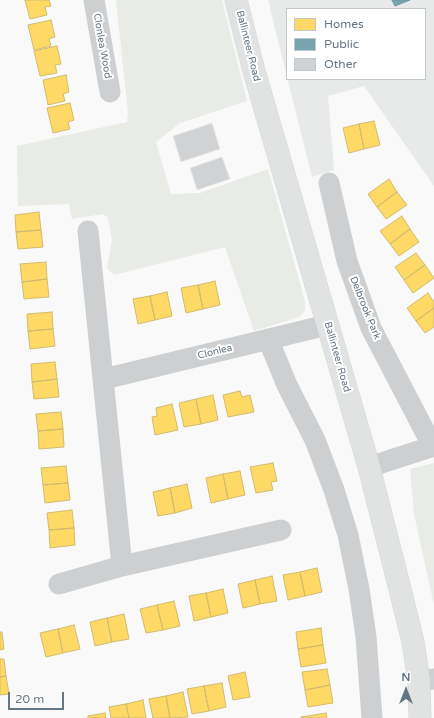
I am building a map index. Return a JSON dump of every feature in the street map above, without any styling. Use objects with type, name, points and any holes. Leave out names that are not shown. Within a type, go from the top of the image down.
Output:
[{"type":"main road","name":"Ballinteer Road","points":[[236,0],[254,71],[369,467],[413,642],[426,680],[420,718]]},
{"type":"street","name":"Clonlea Wood","points":[[94,0],[110,92]]},
{"type":"street","name":"Delbrook Park","points":[[330,183],[347,261],[371,328],[434,446],[369,467]]},
{"type":"street","points":[[88,231],[122,566]]},
{"type":"street","name":"Clonlea","points":[[104,379],[327,325]]},
{"type":"street","points":[[268,339],[287,385],[315,440],[334,490],[348,535],[359,589],[366,637],[372,718]]},
{"type":"street","points":[[59,584],[122,566],[282,530]]},
{"type":"shaded area","points":[[116,0],[222,0],[247,101],[180,123],[156,142],[171,194],[200,193],[268,169],[305,301],[305,311],[299,317],[254,331],[225,247],[114,275],[107,268],[112,240],[108,218],[103,214],[72,219],[69,204],[18,206],[17,146],[127,122],[128,113]]},
{"type":"shaded area","points":[[268,0],[434,0],[434,186],[364,86],[328,96],[334,170],[312,177],[288,80],[426,80],[426,8],[286,8],[286,72]]},
{"type":"shaded area","points":[[434,463],[434,605],[414,514],[410,469]]},
{"type":"building: Homes","points":[[25,0],[49,0],[51,6],[45,7],[47,15],[30,19]]},
{"type":"building: Homes","points":[[51,20],[55,37],[49,39],[51,46],[34,50],[28,25]]},
{"type":"building: Homes","points":[[57,46],[61,64],[55,65],[57,73],[40,76],[34,51]]},
{"type":"building: Homes","points":[[66,75],[69,92],[63,94],[65,101],[48,105],[43,80]]},
{"type":"building: Homes","points":[[70,103],[74,120],[68,122],[70,129],[53,133],[47,108]]},
{"type":"building: Homes","points":[[374,121],[380,145],[364,149],[359,124]]},
{"type":"building: Homes","points":[[359,124],[364,149],[349,153],[343,128]]},
{"type":"building: Homes","points":[[389,179],[397,192],[377,207],[368,194]]},
{"type":"building: Homes","points":[[397,192],[407,205],[386,219],[377,207]]},
{"type":"building: Homes","points":[[39,212],[41,230],[16,232],[15,215]]},
{"type":"building: Homes","points":[[402,216],[410,229],[390,244],[380,231]]},
{"type":"building: Homes","points":[[410,229],[419,242],[399,256],[390,244]]},
{"type":"building: Homes","points":[[41,230],[43,247],[18,249],[16,232]]},
{"type":"building: Homes","points":[[416,253],[425,265],[404,280],[395,267]]},
{"type":"building: Homes","points":[[46,262],[47,279],[22,282],[20,264]]},
{"type":"building: Homes","points":[[425,265],[434,278],[413,293],[404,280]]},
{"type":"building: Homes","points":[[47,279],[49,297],[24,299],[22,282]]},
{"type":"building: Homes","points":[[215,281],[220,305],[203,309],[198,285]]},
{"type":"building: Homes","points":[[198,285],[203,309],[186,313],[181,288]]},
{"type":"building: Homes","points":[[167,292],[172,316],[155,320],[150,296]]},
{"type":"building: Homes","points":[[428,293],[434,302],[434,308],[416,321],[407,308]]},
{"type":"building: Homes","points":[[150,296],[155,320],[138,324],[133,299]]},
{"type":"building: Homes","points":[[434,308],[434,327],[425,333],[416,321]]},
{"type":"building: Homes","points":[[52,312],[53,329],[28,331],[27,314]]},
{"type":"building: Homes","points":[[53,329],[55,346],[30,349],[28,331]]},
{"type":"building: Homes","points":[[55,362],[57,379],[32,382],[31,364]]},
{"type":"building: Homes","points":[[57,379],[59,397],[34,399],[32,382]]},
{"type":"building: Homes","points":[[240,391],[242,397],[250,395],[254,412],[228,417],[223,395]]},
{"type":"building: Homes","points":[[213,395],[218,420],[201,424],[196,399]]},
{"type":"building: Homes","points":[[196,399],[201,424],[184,427],[179,403]]},
{"type":"building: Homes","points":[[172,404],[178,430],[155,435],[152,417],[157,416],[156,408]]},
{"type":"building: Homes","points":[[61,412],[63,429],[38,431],[36,414]]},
{"type":"building: Homes","points":[[63,429],[64,447],[39,449],[38,431]]},
{"type":"building: Homes","points":[[273,463],[277,481],[271,482],[273,490],[256,493],[250,467]]},
{"type":"building: Homes","points":[[66,466],[68,483],[43,485],[41,468]]},
{"type":"building: Homes","points":[[240,471],[245,495],[228,499],[223,474]]},
{"type":"building: Homes","points":[[223,474],[228,499],[211,503],[206,478]]},
{"type":"building: Homes","points":[[68,483],[70,500],[45,503],[43,485]]},
{"type":"building: Homes","points":[[187,484],[192,508],[175,513],[170,488]]},
{"type":"building: Homes","points":[[170,488],[175,513],[158,516],[153,492]]},
{"type":"building: Homes","points":[[72,510],[74,528],[49,530],[47,513]]},
{"type":"building: Homes","points":[[74,528],[75,545],[50,548],[49,530]]},
{"type":"building: Homes","points":[[317,568],[322,592],[305,596],[300,572]]},
{"type":"building: Homes","points":[[300,572],[305,596],[288,600],[283,575]]},
{"type":"building: Homes","points":[[272,576],[277,601],[260,604],[255,580]]},
{"type":"building: Homes","points":[[255,580],[260,604],[243,608],[238,584]]},
{"type":"building: Homes","points":[[223,589],[228,613],[211,617],[206,593]]},
{"type":"building: Homes","points":[[206,593],[211,617],[194,621],[189,596]]},
{"type":"building: Homes","points":[[174,601],[180,626],[163,630],[157,605]]},
{"type":"building: Homes","points":[[157,605],[163,630],[146,633],[140,609]]},
{"type":"building: Homes","points":[[124,614],[129,639],[112,642],[107,618]]},
{"type":"building: Homes","points":[[107,618],[112,642],[95,646],[90,622]]},
{"type":"building: Homes","points":[[74,625],[80,649],[63,653],[58,629]]},
{"type":"building: Homes","points":[[321,628],[323,645],[298,649],[296,632]]},
{"type":"building: Homes","points":[[58,629],[63,653],[46,657],[40,633]]},
{"type":"building: Homes","points":[[0,632],[2,632],[4,649],[0,650]]},
{"type":"building: Homes","points":[[323,645],[326,663],[301,667],[298,649]]},
{"type":"building: Homes","points":[[0,659],[4,659],[6,676],[0,677]]},
{"type":"building: Homes","points":[[327,669],[330,685],[305,690],[302,672]]},
{"type":"building: Homes","points":[[245,672],[250,697],[233,700],[228,676]]},
{"type":"building: Homes","points":[[6,676],[9,694],[0,695],[0,677]]},
{"type":"building: Homes","points":[[222,683],[226,707],[209,711],[204,686]]},
{"type":"building: Homes","points":[[330,685],[333,703],[308,707],[305,690]]},
{"type":"building: Homes","points":[[204,686],[209,711],[192,714],[187,689]]},
{"type":"building: Homes","points":[[183,692],[188,717],[170,718],[166,696]]},
{"type":"building: Homes","points":[[166,696],[170,718],[153,718],[149,699]]},
{"type":"building: Homes","points":[[143,700],[146,718],[129,718],[126,704]]},
{"type":"building: Homes","points":[[126,704],[129,718],[111,718],[109,707]]},
{"type":"building: Homes","points":[[105,713],[106,718],[88,718],[88,716]]},
{"type":"building: Homes","points":[[326,713],[327,718],[301,718],[301,717]]},
{"type":"building: Public","points":[[392,0],[410,0],[395,6]]},
{"type":"building: Other","points":[[212,123],[220,149],[181,162],[173,136]]},
{"type":"building: Other","points":[[222,157],[230,179],[197,190],[190,168]]}]
